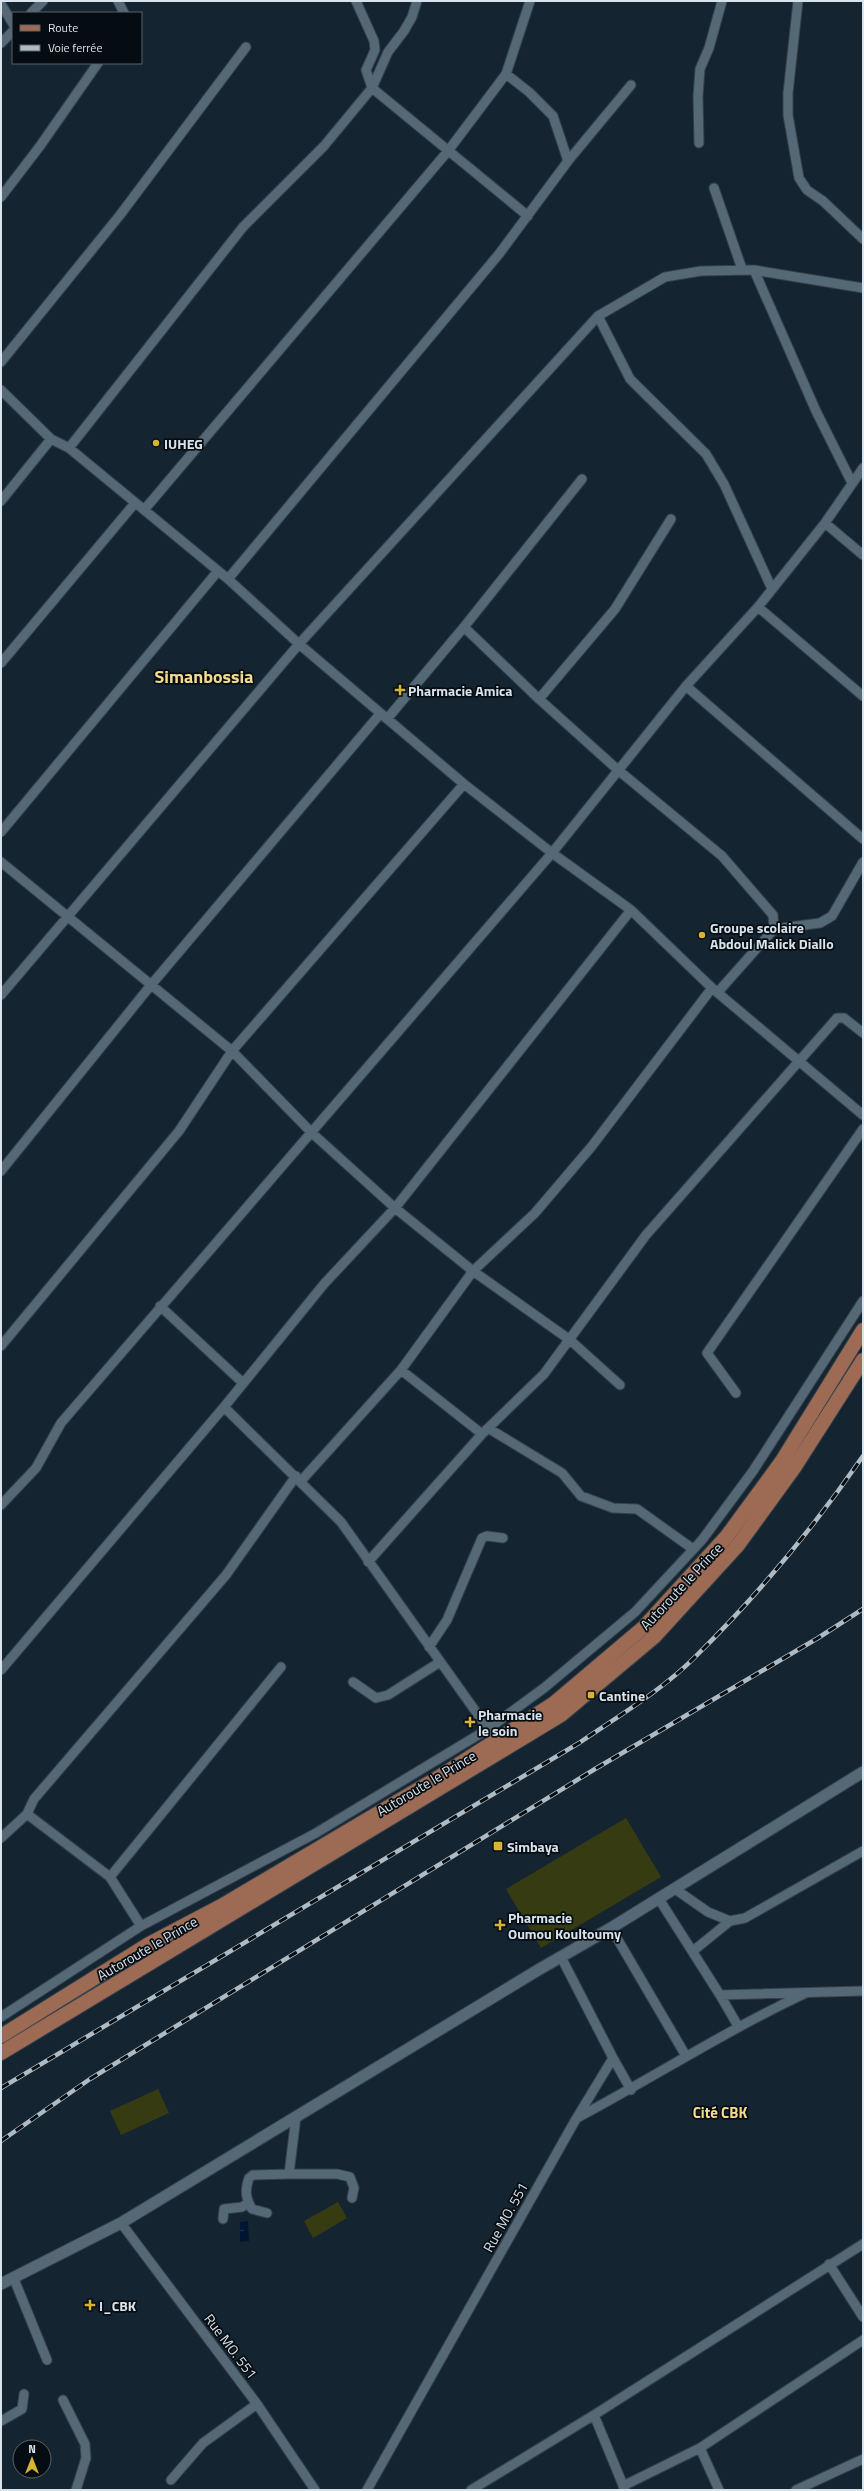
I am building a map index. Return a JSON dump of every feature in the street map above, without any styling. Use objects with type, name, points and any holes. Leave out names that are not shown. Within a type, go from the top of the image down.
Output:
[{"type":"main road","name":"Autoroute le Prince","points":[[1,2036],[149,1944],[224,1905],[323,1845],[492,1735],[553,1704],[644,1627],[727,1536],[782,1460],[863,1330]]},
{"type":"main road","name":"Autoroute le Prince","points":[[1,2052],[561,1715],[654,1637],[738,1545],[794,1468],[863,1360]]},
{"type":"street","points":[[32,12],[43,1]]},
{"type":"street","points":[[118,1],[124,12]]},
{"type":"street","points":[[356,1],[374,41],[375,50],[366,70],[372,88],[528,216]]},
{"type":"street","points":[[69,448],[243,227],[324,146],[372,88],[388,52],[404,31],[412,17],[417,1]]},
{"type":"street","points":[[144,510],[448,151],[506,74],[530,1]]},
{"type":"street","points":[[699,143],[698,96],[700,69],[709,48],[722,1]]},
{"type":"street","points":[[798,1],[788,93],[788,115],[799,178],[807,190],[823,201],[863,238]]},
{"type":"street","points":[[1,4],[12,22]]},
{"type":"street","points":[[1,43],[12,32]]},
{"type":"street","points":[[1,362],[120,215],[246,47]]},
{"type":"street","points":[[1,197],[40,146],[97,64]]},
{"type":"street","points":[[506,74],[529,92],[552,116],[568,162]]},
{"type":"street","points":[[228,579],[499,254],[568,162],[631,85]]},
{"type":"street","points":[[714,188],[742,269]]},
{"type":"street","points":[[1,995],[298,644],[503,417],[598,316],[665,277],[701,271],[742,269],[754,270],[863,288]]},
{"type":"street","points":[[754,270],[816,411],[852,483]]},
{"type":"street","points":[[598,316],[630,379],[706,454],[724,484],[772,589]]},
{"type":"street","points":[[1,390],[51,439],[69,448],[228,579],[298,644],[464,784],[552,853],[631,910],[715,990],[800,1060],[863,1115]]},
{"type":"street","points":[[1,501],[51,439]]},
{"type":"street","points":[[1,1505],[36,1468],[61,1423],[160,1306],[312,1133],[552,853],[686,686],[758,606],[825,523],[863,468]]},
{"type":"street","points":[[1,1171],[151,985],[383,717],[464,627],[582,479]]},
{"type":"street","points":[[1,663],[135,503]]},
{"type":"street","points":[[540,700],[615,609],[671,519]]},
{"type":"street","points":[[825,523],[863,555]]},
{"type":"street","points":[[1,832],[218,571]]},
{"type":"street","points":[[758,606],[863,696]]},
{"type":"street","points":[[464,627],[540,700],[618,770],[722,856],[773,915],[774,929]]},
{"type":"street","points":[[686,686],[863,839]]},
{"type":"street","points":[[1,1346],[179,1131],[232,1051],[464,784]]},
{"type":"street","points":[[1,862],[66,917],[232,1051],[312,1133],[395,1208],[473,1271],[570,1340],[620,1384]]},
{"type":"street","points":[[1,1838],[27,1814],[34,1799],[226,1575],[298,1479],[401,1370],[473,1271],[535,1213],[592,1146],[715,990],[774,929],[820,923],[832,916],[863,862]]},
{"type":"street","points":[[1,1670],[224,1407],[324,1284],[395,1208],[631,910]]},
{"type":"street","points":[[368,1562],[485,1431],[544,1374],[646,1235],[837,1018],[844,1018],[863,1033]]},
{"type":"street","points":[[736,1393],[707,1353],[863,1129]]},
{"type":"street","points":[[1,2017],[141,1926],[316,1833],[492,1735],[544,1688],[635,1612],[693,1549],[753,1471],[863,1301]]},
{"type":"street","points":[[160,1306],[243,1383]]},
{"type":"street","points":[[401,1370],[485,1431],[562,1473],[581,1496],[613,1508],[637,1509],[693,1549]]},
{"type":"street","points":[[224,1407],[341,1522],[492,1735]]},
{"type":"street","points":[[429,1647],[447,1620],[482,1538],[487,1536],[503,1538]]},
{"type":"street","points":[[353,1682],[376,1698],[381,1698],[440,1662]]},
{"type":"street","points":[[110,1877],[281,1667]]},
{"type":"street","points":[[1,2284],[14,2279],[121,2223],[560,1957],[659,1899],[863,1772]]},
{"type":"street","points":[[27,1814],[110,1877],[141,1926]]},
{"type":"street","points":[[316,1833],[323,1845]]},
{"type":"street","points":[[693,1951],[730,1921],[745,1918],[863,1851]]},
{"type":"street","points":[[675,1889],[708,1912],[730,1921]]},
{"type":"street","points":[[659,1899],[693,1951],[738,2026]]},
{"type":"street","points":[[611,1928],[686,2056]]},
{"type":"street","points":[[560,1957],[631,2090]]},
{"type":"street","points":[[720,1995],[863,1991]]},
{"type":"street","points":[[576,2119],[631,2090],[738,2026],[806,1993]]},
{"type":"street","name":"Rue MO. 551","points":[[367,2490],[576,2119],[613,2058]]},
{"type":"street","points":[[289,2174],[296,2117]]},
{"type":"street","points":[[267,2213],[252,2209],[248,2203],[245,2191],[249,2178],[254,2175],[337,2174],[350,2177],[354,2188],[352,2198]]},
{"type":"street","points":[[223,2219],[224,2209],[242,2207],[248,2203]]},
{"type":"street","name":"Rue MO. 551","points":[[121,2223],[257,2404],[315,2490]]},
{"type":"street","points":[[471,2490],[594,2415],[829,2264],[863,2244]]},
{"type":"street","points":[[829,2264],[863,2317]]},
{"type":"street","points":[[14,2279],[47,2360]]},
{"type":"street","points":[[594,2415],[624,2488],[700,2448],[863,2340]]},
{"type":"street","points":[[1,2421],[22,2409],[24,2394]]},
{"type":"street","points":[[63,2400],[85,2444],[86,2458],[76,2490]]},
{"type":"street","points":[[171,2480],[203,2443],[257,2404]]},
{"type":"street","points":[[700,2448],[719,2490]]},
{"type":"street","points":[[796,2490],[863,2459]]},
{"type":"green space","points":[[626,1818],[661,1877],[541,1948],[506,1889]]},
{"type":"green space","points":[[158,2089],[169,2113],[121,2135],[110,2111]]},
{"type":"green space","points":[[338,2202],[347,2218],[313,2238],[304,2221]]},
{"type":"water","points":[[248,2221],[249,2241],[240,2242],[240,2222]]},
{"type":"railway","points":[[1,2088],[579,1743],[655,1691],[670,1680],[696,1656],[763,1585],[805,1535],[863,1456]]},
{"type":"railway","points":[[1,2141],[90,2079],[595,1769],[818,1638],[863,1609]]},
{"type":"place","name":"IUHEG","points":[[156,443]]},
{"type":"place","name":"Pharmacie Amica","points":[[400,690]]},
{"type":"place","name":"Groupe scolaire Abdoul Malick Diallo","points":[[702,935]]},
{"type":"place","name":"Cantine","points":[[591,1695]]},
{"type":"place","name":"Pharmacie le soin","points":[[470,1722]]},
{"type":"place","name":"Simbaya","points":[[498,1846]]},
{"type":"place","name":"Pharmacie Oumou Koultoumy","points":[[500,1925]]},
{"type":"place","name":"I_CBK","points":[[90,2305]]},
{"type":"district","name":"Simanbossia","points":[[204,676]]},
{"type":"district","name":"Cité CBK","points":[[720,2112]]}]
